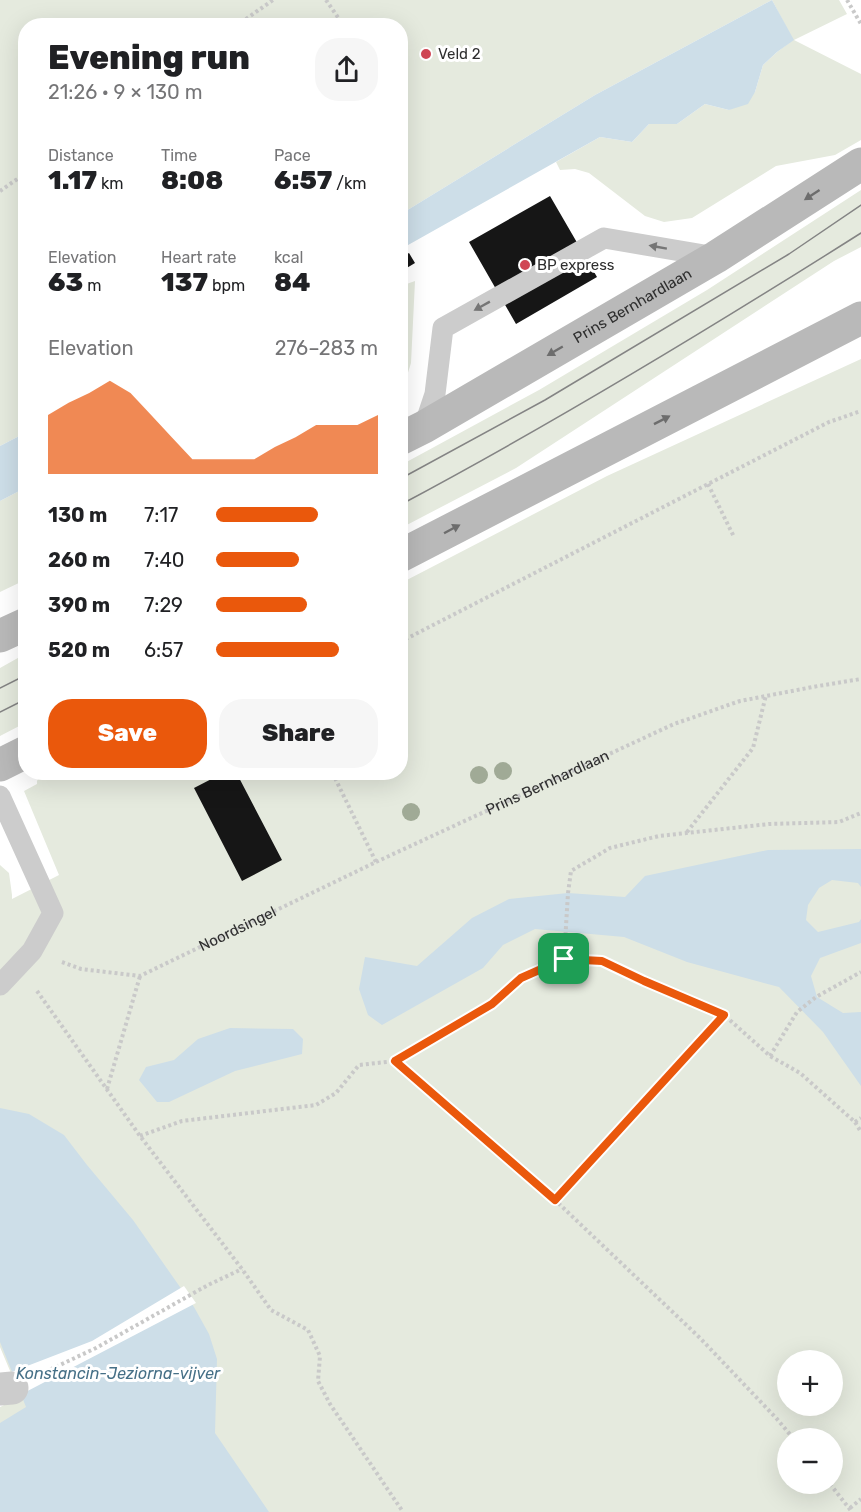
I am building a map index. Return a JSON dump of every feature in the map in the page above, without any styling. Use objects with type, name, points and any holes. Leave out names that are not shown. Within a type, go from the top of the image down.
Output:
[{"type":"main road","name":"Prins Bernhardlaan","points":[[412,433],[716,257],[861,164]]},
{"type":"main road","points":[[408,552],[861,318]]},
{"type":"main road","points":[[0,636],[18,628]]},
{"type":"main road","points":[[0,765],[18,756]]},
{"type":"lane","points":[[412,433],[435,394],[443,328],[604,238],[716,257]]},
{"type":"lane","points":[[0,796],[53,913],[32,951],[0,985]]},
{"type":"path","points":[[247,18],[273,0]]},
{"type":"path","points":[[326,0],[338,18]]},
{"type":"path","points":[[847,0],[861,24]]},
{"type":"path","points":[[0,191],[18,179]]},
{"type":"path","points":[[408,638],[829,422],[861,411]]},
{"type":"path","points":[[708,484],[734,537]]},
{"type":"path","name":"Prins Bernhardlaan","points":[[376,862],[674,724],[740,701],[861,679]]},
{"type":"path","points":[[686,833],[753,748],[766,695]]},
{"type":"path","points":[[336,780],[376,862]]},
{"type":"path","points":[[564,959],[568,893],[572,871],[609,848],[658,836],[769,824],[840,822],[861,813]]},
{"type":"path","name":"Noordsingel","points":[[140,976],[376,862]]},
{"type":"path","points":[[107,1089],[140,976],[81,969],[32,951],[37,991],[140,1136],[271,1310],[308,1329],[320,1356],[318,1381],[330,1404],[403,1512]]},
{"type":"path","points":[[140,1136],[182,1121],[316,1105],[336,1093],[359,1065],[395,1061],[492,1004],[521,978],[564,959],[602,961],[724,1015],[770,1056],[800,1073],[855,1122],[861,1132]]},
{"type":"path","points":[[770,1056],[797,1012],[816,997],[861,972]]},
{"type":"path","points":[[555,1200],[724,1015]]},
{"type":"path","points":[[395,1061],[555,1200],[700,1338],[785,1428]]},
{"type":"path","points":[[855,1122],[861,1118]]},
{"type":"path","points":[[6,1388],[96,1348],[208,1285],[242,1269]]},
{"type":"path","points":[[838,1494],[851,1510],[861,1499]]},
{"type":"shaded area","points":[[0,0],[772,0],[595,95],[408,210],[408,18],[18,18],[18,437],[0,446]]},
{"type":"shaded area","points":[[772,0],[839,0],[847,14],[794,40],[861,74],[861,140],[835,155],[776,166],[692,218],[664,222],[645,216],[589,173],[575,169],[560,170],[556,162],[600,137],[632,142],[649,124],[677,124],[705,104],[729,110],[755,92],[763,65],[793,40]]},
{"type":"shaded area","points":[[861,190],[861,247],[834,261],[516,468],[408,524],[408,461],[539,390],[707,290]]},
{"type":"shaded area","points":[[415,281],[411,363],[408,373],[408,284]]},
{"type":"shaded area","points":[[861,359],[861,1512],[0,1512],[0,1407],[21,1397],[0,1347],[0,865],[9,873],[12,899],[59,875],[24,791],[37,784],[38,780],[408,780],[408,579],[607,476]]},
{"type":"shaded area","points":[[18,492],[18,583],[0,592],[0,501]]},
{"type":"shaded area","points":[[18,658],[18,727],[0,736],[0,668]]},
{"type":"water","points":[[772,0],[794,40],[763,65],[755,92],[748,104],[729,110],[705,104],[677,124],[649,124],[632,142],[600,137],[408,245],[408,210],[595,95]]},
{"type":"water","points":[[18,437],[18,492],[0,501],[0,446]]},
{"type":"water","points":[[861,849],[861,887],[858,883],[832,880],[819,888],[808,905],[806,920],[818,932],[859,922],[861,919],[861,943],[820,958],[811,976],[817,997],[843,1013],[861,1012],[861,1086],[823,1032],[779,987],[687,962],[624,937],[535,929],[503,945],[483,968],[382,1025],[368,1015],[359,989],[365,957],[417,966],[472,918],[509,899],[568,893],[625,897],[645,876],[768,850]]},
{"type":"water","points":[[230,1028],[293,1029],[303,1039],[302,1054],[235,1071],[169,1102],[157,1102],[139,1080],[146,1067],[174,1060],[198,1039]]},
{"type":"water","name":"Konstancin-Jeziorna-vijver","points":[[0,1108],[29,1114],[64,1135],[133,1220],[194,1307],[209,1334],[217,1359],[215,1433],[269,1512],[0,1512],[0,1423],[26,1407],[0,1342]]},
{"type":"pier","points":[[184,1286],[196,1303],[18,1396],[9,1373],[92,1341]]},
{"type":"building","points":[[550,196],[597,277],[516,324],[469,242]]},
{"type":"building","points":[[408,254],[415,263],[408,267]]},
{"type":"building","points":[[210,780],[240,780],[282,860],[242,881],[194,788]]},
{"type":"tram line","points":[[408,475],[545,400],[789,254],[861,205]]},
{"type":"tram line","points":[[408,501],[634,373],[861,233]]},
{"type":"tram line","points":[[0,688],[18,679]]},
{"type":"tram line","points":[[0,712],[18,703]]},
{"type":"place","name":"Veld 2","points":[[426,54]]},
{"type":"place","name":"BP express","points":[[525,265]]},
{"type":"route","points":[[564,959],[602,961],[724,1015],[555,1200],[395,1061],[492,1004],[521,978],[564,959]]}]
